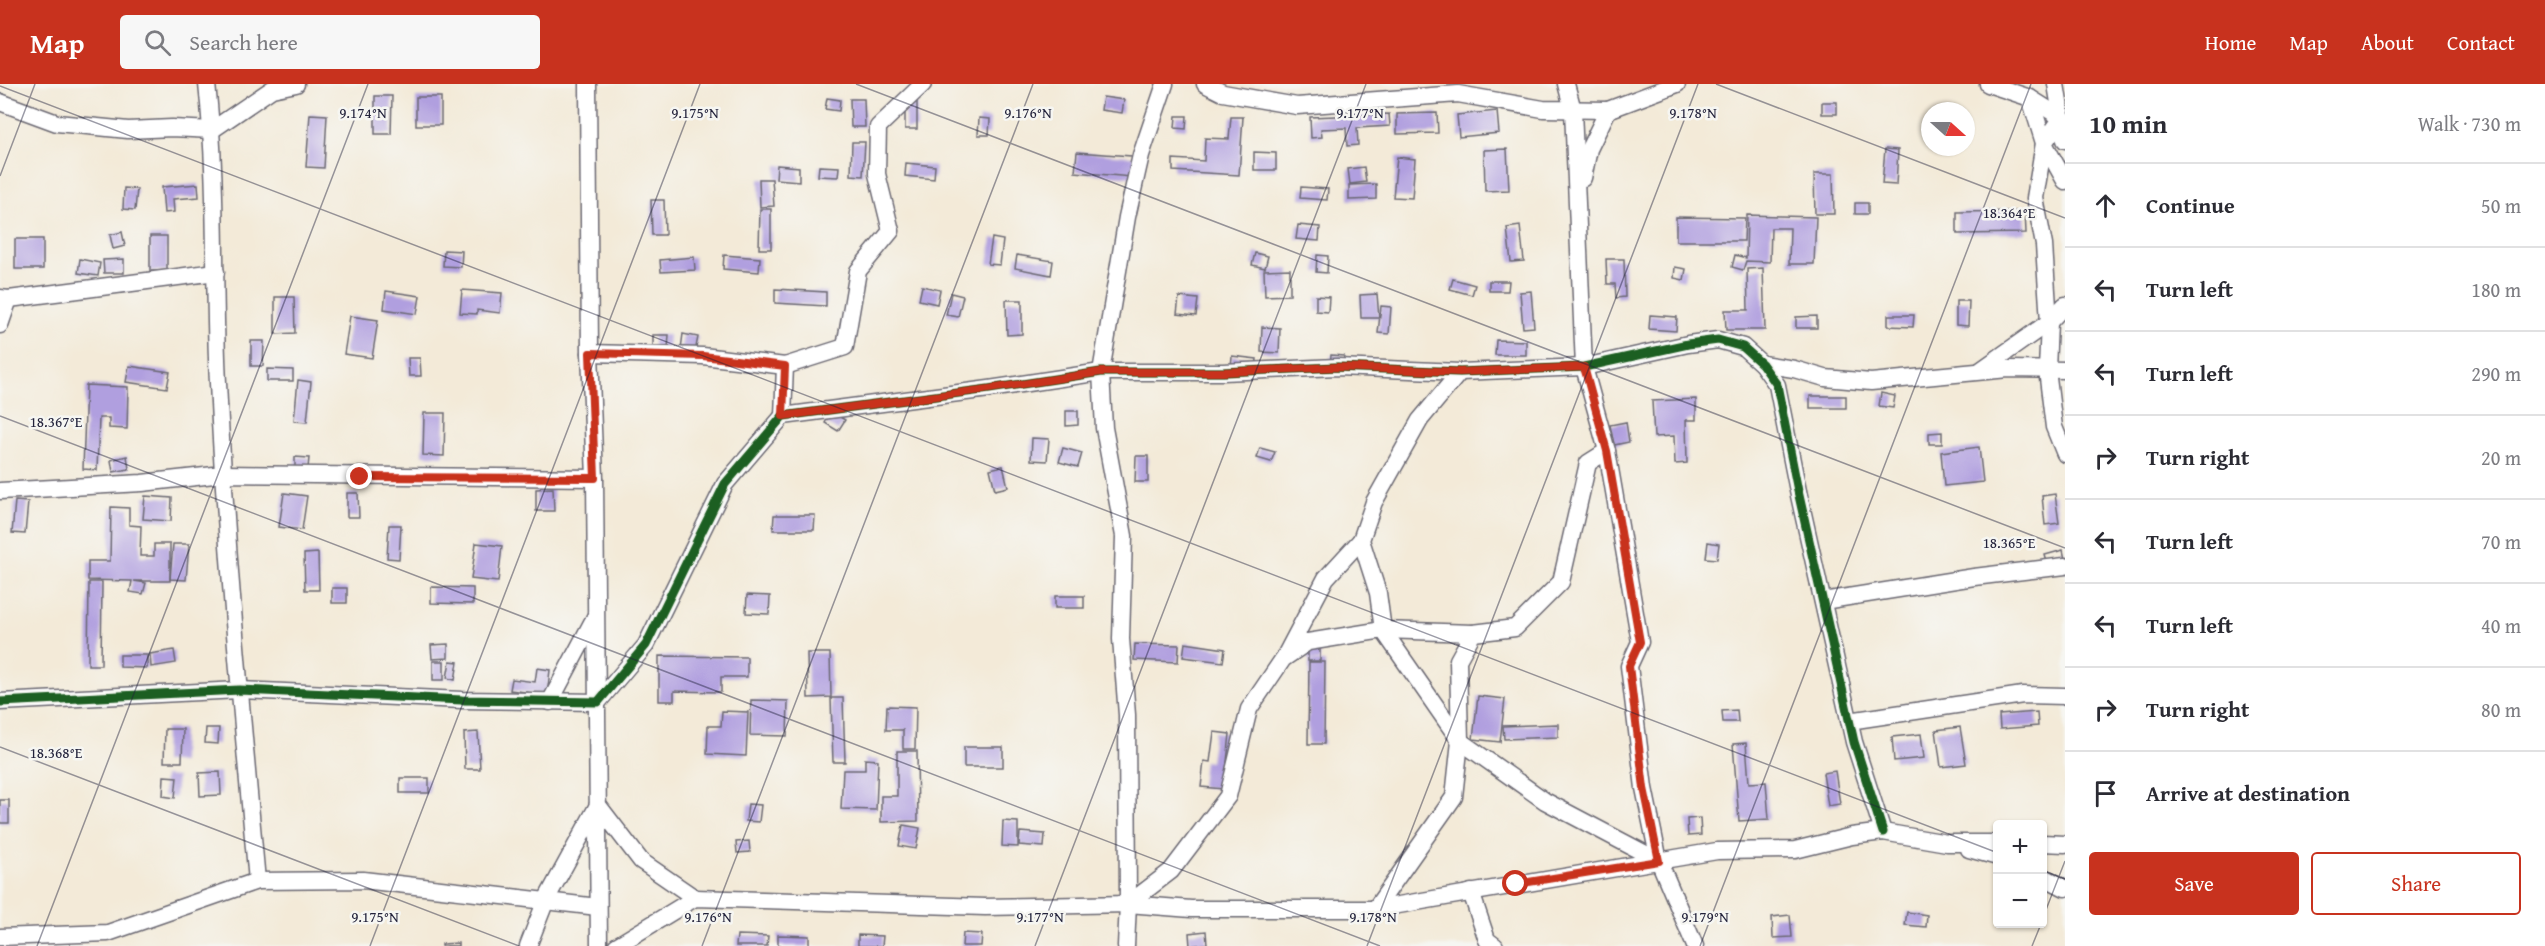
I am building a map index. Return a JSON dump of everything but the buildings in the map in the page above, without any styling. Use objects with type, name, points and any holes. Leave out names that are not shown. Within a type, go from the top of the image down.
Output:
[{"type":"street","points":[[207,84],[212,130],[218,380],[223,474],[239,690],[257,881]]},
{"type":"street","points":[[0,102],[57,123],[128,130],[172,128],[212,130],[272,89],[296,84]]},
{"type":"street","points":[[588,84],[590,353],[597,614],[599,946]]},
{"type":"street","points":[[590,353],[703,356],[785,366],[845,347],[858,271],[891,231],[877,174],[878,127],[923,84]]},
{"type":"street","points":[[1126,946],[1128,904],[1127,715],[1121,639],[1124,536],[1104,428],[1101,372],[1127,218],[1141,155],[1165,84]]},
{"type":"street","points":[[1205,84],[1223,93],[1297,106],[1458,94],[1543,109],[1608,111],[1677,84]]},
{"type":"street","points":[[1566,84],[1573,110],[1584,367],[1607,451],[1640,642],[1629,666],[1644,788],[1659,861],[1695,946]]},
{"type":"street","points":[[1988,84],[2030,98],[2063,119]]},
{"type":"street","points":[[2056,84],[2065,140]]},
{"type":"street","points":[[2030,98],[2044,143],[2065,181]]},
{"type":"street","points":[[1578,198],[1589,149],[1608,111]]},
{"type":"street","points":[[2063,119],[2044,143],[2035,198],[2044,245],[2049,322],[2047,370],[2054,426],[2065,454]]},
{"type":"street","points":[[0,325],[4,298],[216,272]]},
{"type":"street","points":[[1980,371],[2049,322],[2065,305]]},
{"type":"street","points":[[783,416],[1101,372],[1223,372],[1337,367],[1460,372],[1584,367],[1688,344],[1718,340],[1743,347],[1762,364],[1777,385],[1850,721],[1883,832]]},
{"type":"street","points":[[1762,364],[1794,369],[1825,378],[1871,382],[1980,371],[2065,369]]},
{"type":"street","points":[[0,702],[239,690],[598,702],[646,645],[725,484],[783,416],[785,366]]},
{"type":"street","points":[[1128,904],[1171,871],[1228,796],[1249,709],[1283,659],[1326,578],[1361,540],[1374,502],[1420,420],[1460,372]]},
{"type":"street","points":[[1283,659],[1308,642],[1383,630],[1473,633],[1515,628],[1561,582],[1588,463],[1607,451]]},
{"type":"street","points":[[0,491],[142,483],[223,474],[595,478]]},
{"type":"street","points":[[1361,540],[1378,593],[1383,630],[1460,741],[1545,801],[1659,861]]},
{"type":"street","points":[[1823,601],[1974,577],[2065,566]]},
{"type":"street","points":[[550,702],[597,614]]},
{"type":"street","points":[[1375,909],[1454,797],[1460,741],[1458,660],[1473,633]]},
{"type":"street","points":[[1850,721],[2023,695],[2065,696]]},
{"type":"street","points":[[598,805],[640,861],[695,898],[985,907],[1128,904],[1191,909],[1375,909],[1716,851],[1795,849],[1852,836],[1883,832],[1947,843],[1993,856]]},
{"type":"street","points":[[528,946],[546,900],[598,805]]},
{"type":"street","points":[[1947,843],[1993,843]]},
{"type":"street","points":[[2047,843],[2065,844]]},
{"type":"street","points":[[2047,878],[2065,888]]},
{"type":"street","points":[[0,937],[108,933],[257,881],[363,880],[598,907]]},
{"type":"street","points":[[1471,892],[1487,940],[1496,946]]},
{"type":"street","points":[[615,946],[695,898]]},
{"type":"cycle path","points":[[0,702],[239,690],[462,700],[598,702],[646,645],[725,484],[783,416],[1101,372],[1223,372],[1337,367],[1460,372],[1584,367],[1688,344],[1718,340],[1743,347],[1762,364],[1777,385],[1798,491],[1854,742],[1883,832]]},
{"type":"route","points":[[360,477],[595,478],[590,353],[703,356],[785,366],[783,416],[1101,372],[1223,372],[1337,367],[1460,372],[1584,367],[1607,451],[1640,642],[1629,666],[1644,788],[1659,861],[1516,884]]}]
